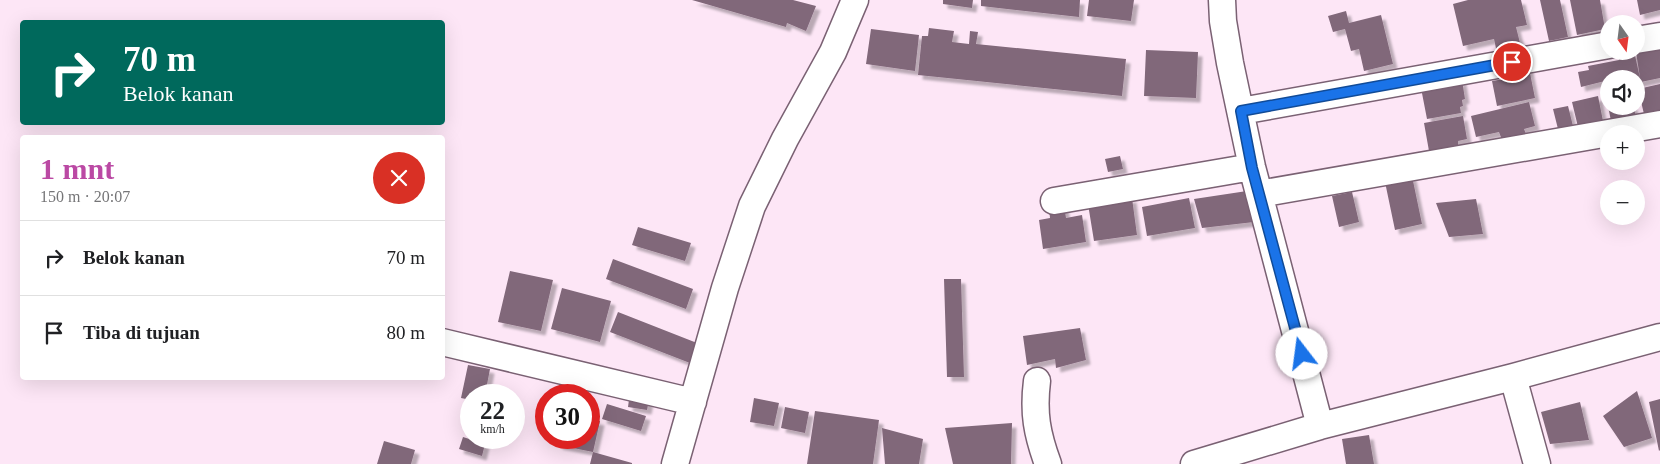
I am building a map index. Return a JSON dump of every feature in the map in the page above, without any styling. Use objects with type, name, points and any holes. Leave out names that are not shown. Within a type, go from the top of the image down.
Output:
[{"type":"street","points":[[677,463],[692,402],[725,288],[752,206],[785,139],[834,52],[855,0]]},
{"type":"street","points":[[1222,0],[1223,21],[1230,63],[1252,168],[1320,426]]},
{"type":"street","points":[[1645,38],[1660,36]]},
{"type":"street","points":[[1241,111],[1600,47]]},
{"type":"street","points":[[1259,194],[1660,124]]},
{"type":"street","points":[[1054,201],[1252,168]]},
{"type":"street","points":[[1194,464],[1320,426],[1660,336]]},
{"type":"street","points":[[445,343],[692,402]]},
{"type":"street","points":[[1513,376],[1537,464]]},
{"type":"street","points":[[1037,381],[1034,401],[1035,416],[1041,446],[1048,464]]},
{"type":"building","points":[[692,0],[793,0],[816,6],[806,31],[787,23],[786,27]]},
{"type":"building","points":[[943,0],[973,0],[972,8],[943,4]]},
{"type":"building","points":[[981,0],[1080,0],[1079,17],[981,6]]},
{"type":"building","points":[[1089,0],[1134,0],[1131,21],[1087,16]]},
{"type":"building","points":[[1468,0],[1521,0],[1527,25],[1516,27],[1521,47],[1497,53],[1494,39],[1463,46],[1453,4]]},
{"type":"building","points":[[1540,0],[1560,0],[1568,37],[1549,41]]},
{"type":"building","points":[[1570,0],[1600,0],[1603,15],[1600,15],[1600,30],[1577,35]]},
{"type":"building","points":[[1637,0],[1660,0],[1660,10],[1640,15]]},
{"type":"building","points":[[1346,11],[1349,23],[1381,15],[1393,64],[1364,71],[1359,49],[1351,51],[1345,29],[1333,32],[1328,16]]},
{"type":"building","points":[[929,28],[954,31],[952,42],[969,44],[970,31],[978,32],[976,44],[1126,59],[1122,96],[918,75],[922,36],[928,36]]},
{"type":"building","points":[[871,29],[919,35],[915,71],[866,64]]},
{"type":"building","points":[[1660,48],[1660,78],[1645,81],[1645,70],[1639,70],[1637,60],[1645,60],[1645,50]]},
{"type":"building","points":[[1146,50],[1198,52],[1196,98],[1144,96]]},
{"type":"building","points":[[1619,60],[1636,60],[1638,70],[1600,70],[1600,82],[1581,87],[1578,72],[1589,70],[1588,66]]},
{"type":"building","points":[[1529,68],[1535,98],[1497,106],[1492,81],[1504,79],[1503,74]]},
{"type":"building","points":[[1462,80],[1465,99],[1462,100],[1463,106],[1460,107],[1461,113],[1427,119],[1421,88]]},
{"type":"building","points":[[1660,84],[1660,111],[1645,114],[1645,87]]},
{"type":"building","points":[[1598,96],[1600,115],[1602,115],[1603,121],[1578,127],[1572,102]]},
{"type":"building","points":[[1529,102],[1535,126],[1524,129],[1526,134],[1502,140],[1499,132],[1476,137],[1471,116]]},
{"type":"building","points":[[1568,106],[1573,126],[1558,129],[1553,109]]},
{"type":"building","points":[[1610,115],[1636,116],[1611,121]]},
{"type":"building","points":[[1463,116],[1467,139],[1458,141],[1458,145],[1429,151],[1424,123]]},
{"type":"building","points":[[1120,156],[1123,169],[1108,172],[1105,159]]},
{"type":"building","points":[[1412,176],[1422,224],[1395,230],[1385,182]]},
{"type":"building","points":[[1247,191],[1254,222],[1202,228],[1194,199]]},
{"type":"building","points":[[1352,192],[1359,222],[1339,227],[1332,196]]},
{"type":"building","points":[[1132,198],[1137,235],[1094,241],[1088,204]]},
{"type":"building","points":[[1189,198],[1195,228],[1147,236],[1142,207]]},
{"type":"building","points":[[1476,199],[1483,234],[1449,237],[1436,203]]},
{"type":"building","points":[[1064,205],[1066,218],[1082,215],[1086,242],[1043,249],[1039,220],[1050,218],[1049,208]]},
{"type":"building","points":[[638,227],[691,243],[685,261],[632,245]]},
{"type":"building","points":[[613,259],[693,289],[686,309],[606,279]]},
{"type":"building","points":[[510,271],[553,280],[541,331],[498,322]]},
{"type":"building","points":[[944,279],[961,279],[964,377],[947,377]]},
{"type":"building","points":[[562,288],[611,301],[600,342],[551,329]]},
{"type":"building","points":[[618,312],[697,343],[690,363],[610,332]]},
{"type":"building","points":[[1080,328],[1086,360],[1056,368],[1055,359],[1027,365],[1023,336]]},
{"type":"building","points":[[468,365],[490,369],[487,384],[464,384]]},
{"type":"building","points":[[1637,391],[1652,438],[1624,447],[1603,416]]},
{"type":"building","points":[[630,392],[650,395],[647,410],[628,407]]},
{"type":"building","points":[[754,398],[779,403],[774,426],[750,422]]},
{"type":"building","points":[[1660,399],[1660,450],[1659,451],[1649,402]]},
{"type":"building","points":[[1580,402],[1589,440],[1550,444],[1541,412]]},
{"type":"building","points":[[607,404],[646,416],[641,431],[602,419]]},
{"type":"building","points":[[785,407],[809,412],[805,433],[781,428]]},
{"type":"building","points":[[815,411],[879,420],[873,464],[807,464]]},
{"type":"building","points":[[1012,423],[1011,464],[953,464],[945,428]]},
{"type":"building","points":[[882,428],[923,439],[919,464],[885,464]]},
{"type":"building","points":[[1369,435],[1374,464],[1346,464],[1342,439]]},
{"type":"building","points":[[384,441],[415,450],[411,464],[377,464]]},
{"type":"building","points":[[460,446],[460,449],[484,449],[482,456],[459,449]]},
{"type":"building","points":[[578,449],[594,449],[593,452]]},
{"type":"building","points":[[593,452],[632,463],[632,464],[590,464]]},
{"type":"route","points":[[1302,354],[1252,168],[1241,111],[1512,62]]}]
